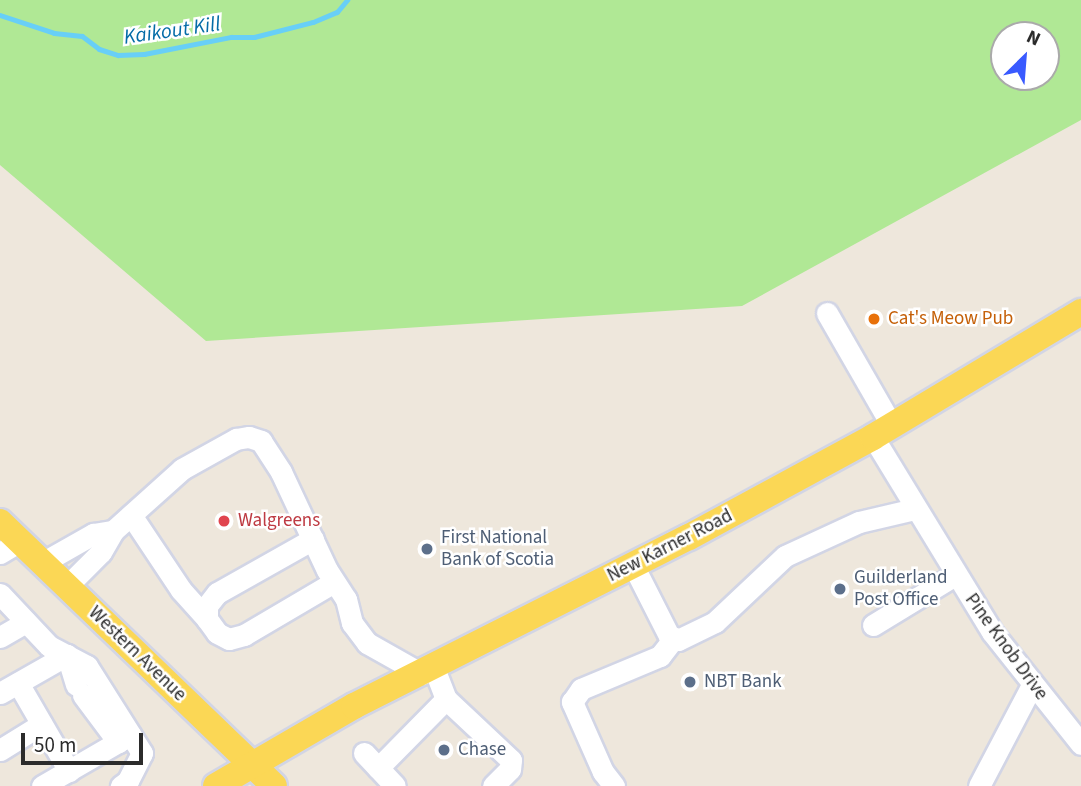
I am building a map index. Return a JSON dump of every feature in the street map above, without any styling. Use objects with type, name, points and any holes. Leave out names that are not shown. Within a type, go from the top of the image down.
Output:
[{"type":"main road","name":"New Karner Road","points":[[216,786],[250,764],[883,432],[1081,312]]},
{"type":"main road","name":"Western Avenue","points":[[0,522],[10,547],[42,563],[274,786]]},
{"type":"street","name":"Pine Knob Drive","points":[[827,313],[883,432],[915,509],[955,575],[1032,685],[1081,744]]},
{"type":"street","points":[[66,587],[101,552],[113,531],[182,469],[236,439],[249,437],[261,441],[281,472],[334,582],[346,599],[352,623],[367,643],[428,671],[446,699],[511,760],[510,769],[493,786]]},
{"type":"street","points":[[614,786],[603,772],[572,702],[581,690],[660,656],[674,638],[715,622],[785,556],[859,522],[915,509]]},
{"type":"street","points":[[131,515],[181,590],[217,633],[229,639],[244,635],[334,582]]},
{"type":"street","points":[[42,563],[93,534],[113,531]]},
{"type":"street","points":[[207,619],[207,606],[217,593],[313,539]]},
{"type":"street","points":[[633,565],[669,636],[674,638]]},
{"type":"street","points":[[873,625],[955,575]]},
{"type":"street","points":[[0,594],[79,680],[102,726],[142,752],[128,781],[121,786]]},
{"type":"street","points":[[0,637],[26,622]]},
{"type":"street","points":[[79,680],[87,666],[119,735]]},
{"type":"street","points":[[9,688],[79,680]]},
{"type":"street","points":[[979,786],[1032,685]]},
{"type":"street","points":[[9,688],[42,724],[69,771]]},
{"type":"street","points":[[395,786],[371,760],[446,699]]},
{"type":"street","points":[[0,750],[42,724]]},
{"type":"street","points":[[42,786],[69,771],[119,735]]},
{"type":"green space","points":[[0,0],[1081,0],[1081,120],[742,306],[206,341],[0,165]]},
{"type":"waterway","name":"Kaikout Kill","points":[[0,15],[54,33],[82,36],[99,49],[118,55],[144,54],[231,37],[254,37],[313,22],[337,12],[347,0]]},
{"type":"place","name":"Cat's Meow Pub","points":[[874,319]]},
{"type":"place","name":"Walgreens","points":[[224,521]]},
{"type":"place","name":"First National Bank of Scotia","points":[[427,549]]},
{"type":"place","name":"Guilderland Post Office","points":[[840,589]]},
{"type":"place","name":"NBT Bank","points":[[690,682]]},
{"type":"place","name":"Chase","points":[[444,750]]}]
